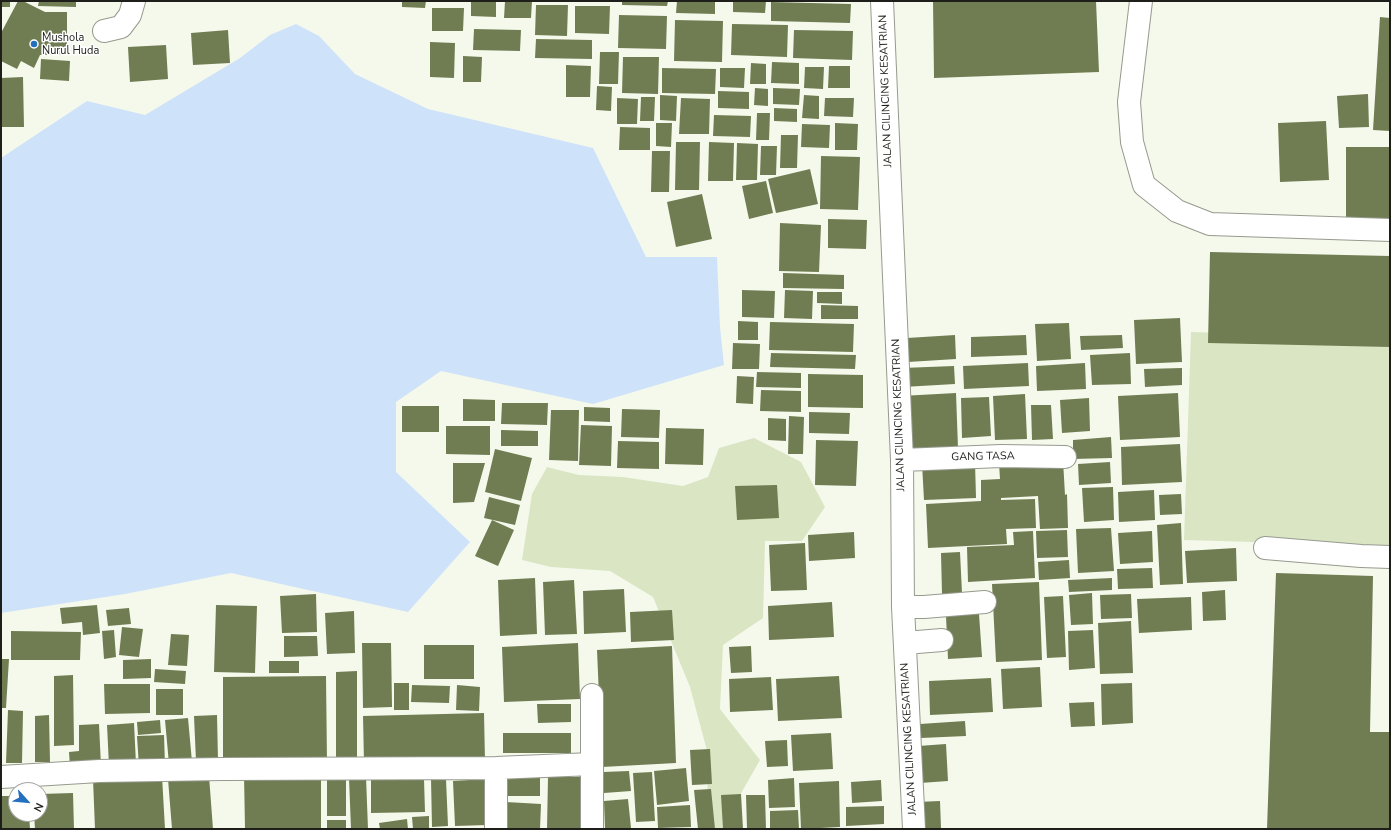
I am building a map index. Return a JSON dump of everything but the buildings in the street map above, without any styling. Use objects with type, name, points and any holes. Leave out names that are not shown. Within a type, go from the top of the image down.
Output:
[{"type":"street","points":[[104,31],[121,26],[130,15],[134,1]]},
{"type":"street","name":"JALAN CILINCING KESATRIAN","points":[[882,1],[902,460],[903,607],[914,829]]},
{"type":"street","points":[[1141,1],[1129,102],[1132,142],[1144,185],[1176,210],[1210,224],[1390,230]]},
{"type":"street","name":"GANG TASA","points":[[902,460],[1000,456],[1065,457]]},
{"type":"street","points":[[1265,548],[1390,557]]},
{"type":"street","points":[[903,607],[924,607],[985,602]]},
{"type":"street","points":[[905,643],[942,640]]},
{"type":"street","points":[[592,696],[592,829]]},
{"type":"street","points":[[1,777],[99,771],[496,768],[592,764]]},
{"type":"street","points":[[496,768],[496,829]]},
{"type":"green space","points":[[1191,332],[1390,338],[1390,546],[1184,540]]},
{"type":"green space","points":[[754,438],[801,462],[825,507],[802,541],[765,541],[763,618],[723,645],[720,709],[760,760],[727,818],[727,829],[703,829],[710,762],[690,687],[653,597],[610,571],[551,567],[522,560],[532,494],[547,467],[579,475],[623,477],[683,486],[708,477],[719,448]]},
{"type":"water","points":[[296,24],[319,36],[355,74],[428,109],[593,148],[646,257],[717,257],[720,327],[724,365],[593,404],[441,371],[396,402],[396,472],[470,542],[408,612],[231,573],[125,594],[1,613],[1,158],[87,101],[145,115],[240,58],[270,35]]},
{"type":"place","name":"Mushola Nurul Huda","points":[[34,44]]}]
